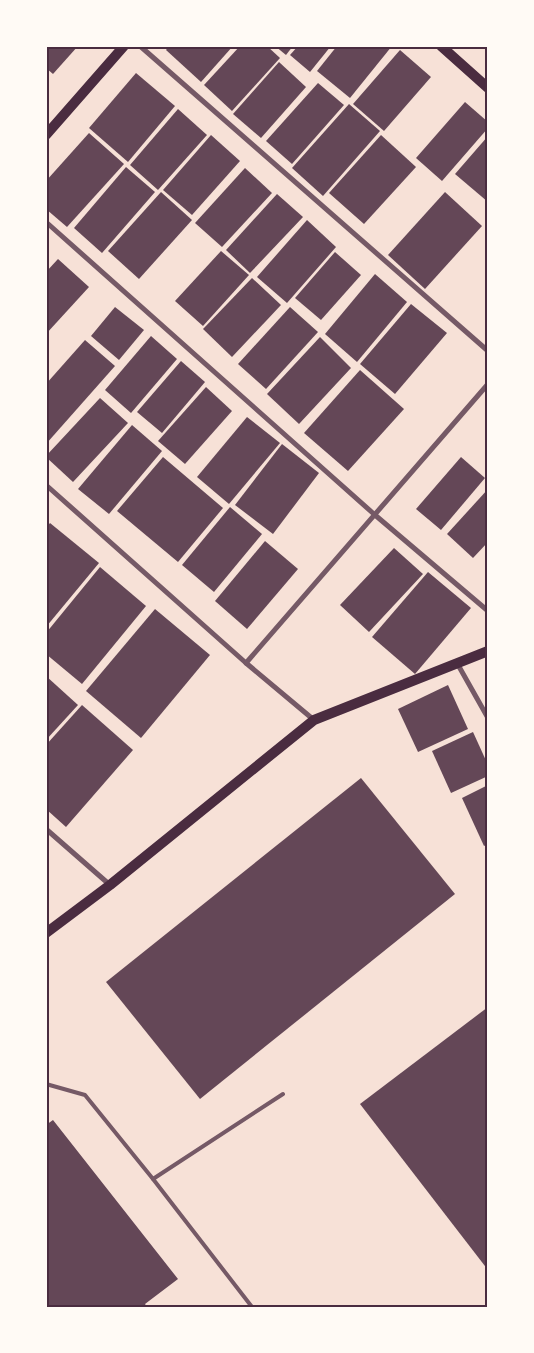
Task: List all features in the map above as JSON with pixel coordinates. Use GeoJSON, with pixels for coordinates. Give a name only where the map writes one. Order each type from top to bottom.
{"type":"FeatureCollection","features":[{"type":"Feature","properties":{"kind":"main road"},"geometry":{"type":"LineString","coordinates":[[46,136],[124,46]]}},
{"type":"Feature","properties":{"kind":"main road"},"geometry":{"type":"LineString","coordinates":[[441,46],[488,88]]}},
{"type":"Feature","properties":{"kind":"main road"},"geometry":{"type":"LineString","coordinates":[[46,933],[110,885],[314,720],[488,651]]}},
{"type":"Feature","properties":{"kind":"street"},"geometry":{"type":"LineString","coordinates":[[140,46],[488,351]]}},
{"type":"Feature","properties":{"kind":"street"},"geometry":{"type":"LineString","coordinates":[[46,222],[375,515],[488,610]]}},
{"type":"Feature","properties":{"kind":"street"},"geometry":{"type":"LineString","coordinates":[[246,663],[488,384]]}},
{"type":"Feature","properties":{"kind":"street"},"geometry":{"type":"LineString","coordinates":[[46,485],[246,663],[314,720]]}},
{"type":"Feature","properties":{"kind":"street"},"geometry":{"type":"LineString","coordinates":[[457,663],[488,718]]}},
{"type":"Feature","properties":{"kind":"street"},"geometry":{"type":"LineString","coordinates":[[46,829],[110,885]]}},
{"type":"Feature","properties":{"kind":"lane"},"geometry":{"type":"LineString","coordinates":[[46,1084],[85,1095],[154,1178],[252,1307]]}},
{"type":"Feature","properties":{"kind":"lane"},"geometry":{"type":"LineString","coordinates":[[154,1178],[283,1094]]}},
{"type":"Feature","properties":{"kind":"building"},"geometry":{"type":"Polygon","coordinates":[[[46,46],[78,46],[53,74],[46,68],[46,46]]]}},
{"type":"Feature","properties":{"kind":"building"},"geometry":{"type":"Polygon","coordinates":[[[169,46],[233,46],[201,82],[166,50],[169,46]]]}},
{"type":"Feature","properties":{"kind":"building"},"geometry":{"type":"Polygon","coordinates":[[[240,46],[267,46],[280,58],[232,111],[204,85],[240,46]]]}},
{"type":"Feature","properties":{"kind":"building"},"geometry":{"type":"Polygon","coordinates":[[[275,46],[293,46],[286,55],[275,46]]]}},
{"type":"Feature","properties":{"kind":"building"},"geometry":{"type":"Polygon","coordinates":[[[298,46],[331,46],[310,72],[290,55],[298,46]]]}},
{"type":"Feature","properties":{"kind":"building"},"geometry":{"type":"Polygon","coordinates":[[[337,46],[392,46],[350,98],[317,71],[337,46]]]}},
{"type":"Feature","properties":{"kind":"building"},"geometry":{"type":"Polygon","coordinates":[[[400,50],[431,77],[384,131],[353,104],[400,50]]]}},
{"type":"Feature","properties":{"kind":"building"},"geometry":{"type":"Polygon","coordinates":[[[279,62],[306,87],[261,138],[233,114],[279,62]]]}},
{"type":"Feature","properties":{"kind":"building"},"geometry":{"type":"Polygon","coordinates":[[[136,73],[175,106],[128,162],[89,128],[136,73]]]}},
{"type":"Feature","properties":{"kind":"building"},"geometry":{"type":"Polygon","coordinates":[[[318,83],[344,105],[292,164],[266,141],[318,83]]]}},
{"type":"Feature","properties":{"kind":"building"},"geometry":{"type":"Polygon","coordinates":[[[465,102],[488,122],[488,128],[442,181],[416,158],[465,102]]]}},
{"type":"Feature","properties":{"kind":"building"},"geometry":{"type":"Polygon","coordinates":[[[349,104],[380,131],[323,196],[292,168],[349,104]]]}},
{"type":"Feature","properties":{"kind":"building"},"geometry":{"type":"Polygon","coordinates":[[[178,109],[207,135],[158,190],[130,165],[178,109]]]}},
{"type":"Feature","properties":{"kind":"building"},"geometry":{"type":"Polygon","coordinates":[[[89,133],[124,164],[67,227],[46,209],[46,181],[89,133]]]}},
{"type":"Feature","properties":{"kind":"building"},"geometry":{"type":"Polygon","coordinates":[[[211,135],[240,161],[192,215],[163,190],[211,135]]]}},
{"type":"Feature","properties":{"kind":"building"},"geometry":{"type":"Polygon","coordinates":[[[381,135],[416,167],[364,224],[329,193],[381,135]]]}},
{"type":"Feature","properties":{"kind":"building"},"geometry":{"type":"Polygon","coordinates":[[[488,136],[488,202],[455,174],[488,136]]]}},
{"type":"Feature","properties":{"kind":"building"},"geometry":{"type":"Polygon","coordinates":[[[126,167],[155,192],[102,253],[74,228],[126,167]]]}},
{"type":"Feature","properties":{"kind":"building"},"geometry":{"type":"Polygon","coordinates":[[[245,168],[272,193],[222,247],[195,223],[245,168]]]}},
{"type":"Feature","properties":{"kind":"building"},"geometry":{"type":"Polygon","coordinates":[[[161,192],[192,220],[139,279],[108,251],[161,192]]]}},
{"type":"Feature","properties":{"kind":"building"},"geometry":{"type":"Polygon","coordinates":[[[445,192],[482,226],[425,289],[388,255],[445,192]]]}},
{"type":"Feature","properties":{"kind":"building"},"geometry":{"type":"Polygon","coordinates":[[[277,194],[303,217],[250,273],[226,250],[277,194]]]}},
{"type":"Feature","properties":{"kind":"building"},"geometry":{"type":"Polygon","coordinates":[[[307,220],[336,247],[287,303],[257,277],[307,220]]]}},
{"type":"Feature","properties":{"kind":"building"},"geometry":{"type":"Polygon","coordinates":[[[221,251],[249,275],[203,326],[175,301],[221,251]]]}},
{"type":"Feature","properties":{"kind":"building"},"geometry":{"type":"Polygon","coordinates":[[[335,252],[361,275],[321,320],[295,298],[335,252]]]}},
{"type":"Feature","properties":{"kind":"building"},"geometry":{"type":"Polygon","coordinates":[[[58,259],[89,287],[46,334],[46,272],[58,259]]]}},
{"type":"Feature","properties":{"kind":"building"},"geometry":{"type":"Polygon","coordinates":[[[375,274],[407,302],[357,362],[325,334],[375,274]]]}},
{"type":"Feature","properties":{"kind":"building"},"geometry":{"type":"Polygon","coordinates":[[[252,278],[281,305],[232,357],[203,329],[252,278]]]}},
{"type":"Feature","properties":{"kind":"building"},"geometry":{"type":"Polygon","coordinates":[[[411,304],[447,333],[395,394],[360,364],[411,304]]]}},
{"type":"Feature","properties":{"kind":"building"},"geometry":{"type":"Polygon","coordinates":[[[115,307],[144,330],[119,360],[91,336],[115,307]]]}},
{"type":"Feature","properties":{"kind":"building"},"geometry":{"type":"Polygon","coordinates":[[[290,307],[318,332],[266,389],[238,364],[290,307]]]}},
{"type":"Feature","properties":{"kind":"building"},"geometry":{"type":"Polygon","coordinates":[[[151,336],[177,359],[131,413],[105,390],[151,336]]]}},
{"type":"Feature","properties":{"kind":"building"},"geometry":{"type":"Polygon","coordinates":[[[320,337],[351,368],[299,424],[267,394],[320,337]]]}},
{"type":"Feature","properties":{"kind":"building"},"geometry":{"type":"Polygon","coordinates":[[[85,340],[115,366],[46,444],[46,384],[85,340]]]}},
{"type":"Feature","properties":{"kind":"building"},"geometry":{"type":"Polygon","coordinates":[[[181,361],[205,382],[162,433],[137,412],[181,361]]]}},
{"type":"Feature","properties":{"kind":"building"},"geometry":{"type":"Polygon","coordinates":[[[360,370],[404,409],[348,471],[304,433],[360,370]]]}},
{"type":"Feature","properties":{"kind":"building"},"geometry":{"type":"Polygon","coordinates":[[[206,387],[232,411],[185,464],[158,441],[206,387]]]}},
{"type":"Feature","properties":{"kind":"building"},"geometry":{"type":"Polygon","coordinates":[[[100,398],[128,423],[73,482],[46,456],[100,398]]]}},
{"type":"Feature","properties":{"kind":"building"},"geometry":{"type":"Polygon","coordinates":[[[247,417],[280,443],[229,504],[197,477],[247,417]]]}},
{"type":"Feature","properties":{"kind":"building"},"geometry":{"type":"Polygon","coordinates":[[[132,425],[162,451],[109,514],[78,489],[132,425]]]}},
{"type":"Feature","properties":{"kind":"building"},"geometry":{"type":"Polygon","coordinates":[[[282,444],[319,473],[273,534],[235,505],[282,444]]]}},
{"type":"Feature","properties":{"kind":"building"},"geometry":{"type":"Polygon","coordinates":[[[163,457],[223,508],[178,562],[117,511],[163,457]]]}},
{"type":"Feature","properties":{"kind":"building"},"geometry":{"type":"Polygon","coordinates":[[[461,457],[485,478],[441,530],[416,509],[461,457]]]}},
{"type":"Feature","properties":{"kind":"building"},"geometry":{"type":"Polygon","coordinates":[[[488,489],[488,542],[473,558],[447,534],[488,489]]]}},
{"type":"Feature","properties":{"kind":"building"},"geometry":{"type":"Polygon","coordinates":[[[230,507],[262,534],[214,592],[182,565],[230,507]]]}},
{"type":"Feature","properties":{"kind":"building"},"geometry":{"type":"Polygon","coordinates":[[[50,523],[99,563],[46,627],[46,528],[50,523]]]}},
{"type":"Feature","properties":{"kind":"building"},"geometry":{"type":"Polygon","coordinates":[[[265,541],[298,569],[247,629],[215,601],[265,541]]]}},
{"type":"Feature","properties":{"kind":"building"},"geometry":{"type":"Polygon","coordinates":[[[394,548],[423,574],[369,632],[340,605],[394,548]]]}},
{"type":"Feature","properties":{"kind":"building"},"geometry":{"type":"Polygon","coordinates":[[[100,567],[146,606],[82,684],[46,654],[46,633],[100,567]]]}},
{"type":"Feature","properties":{"kind":"building"},"geometry":{"type":"Polygon","coordinates":[[[428,572],[471,608],[415,674],[372,637],[428,572]]]}},
{"type":"Feature","properties":{"kind":"building"},"geometry":{"type":"Polygon","coordinates":[[[155,609],[210,655],[141,738],[86,691],[155,609]]]}},
{"type":"Feature","properties":{"kind":"building"},"geometry":{"type":"Polygon","coordinates":[[[46,676],[78,705],[46,740],[46,676]]]}},
{"type":"Feature","properties":{"kind":"building"},"geometry":{"type":"Polygon","coordinates":[[[448,685],[468,729],[418,752],[398,709],[448,685]]]}},
{"type":"Feature","properties":{"kind":"building"},"geometry":{"type":"Polygon","coordinates":[[[82,705],[133,750],[66,827],[46,809],[46,745],[82,705]]]}},
{"type":"Feature","properties":{"kind":"building"},"geometry":{"type":"Polygon","coordinates":[[[473,732],[488,765],[488,776],[451,793],[432,751],[473,732]]]}},
{"type":"Feature","properties":{"kind":"building"},"geometry":{"type":"Polygon","coordinates":[[[361,778],[455,894],[200,1099],[106,982],[361,778]]]}},
{"type":"Feature","properties":{"kind":"building"},"geometry":{"type":"Polygon","coordinates":[[[488,785],[488,844],[484,846],[462,798],[488,785]]]}},
{"type":"Feature","properties":{"kind":"building"},"geometry":{"type":"Polygon","coordinates":[[[488,1007],[488,1270],[360,1104],[488,1007]]]}},
{"type":"Feature","properties":{"kind":"building"},"geometry":{"type":"Polygon","coordinates":[[[53,1120],[178,1279],[145,1304],[147,1307],[46,1307],[46,1125],[53,1120]]]}}]}
